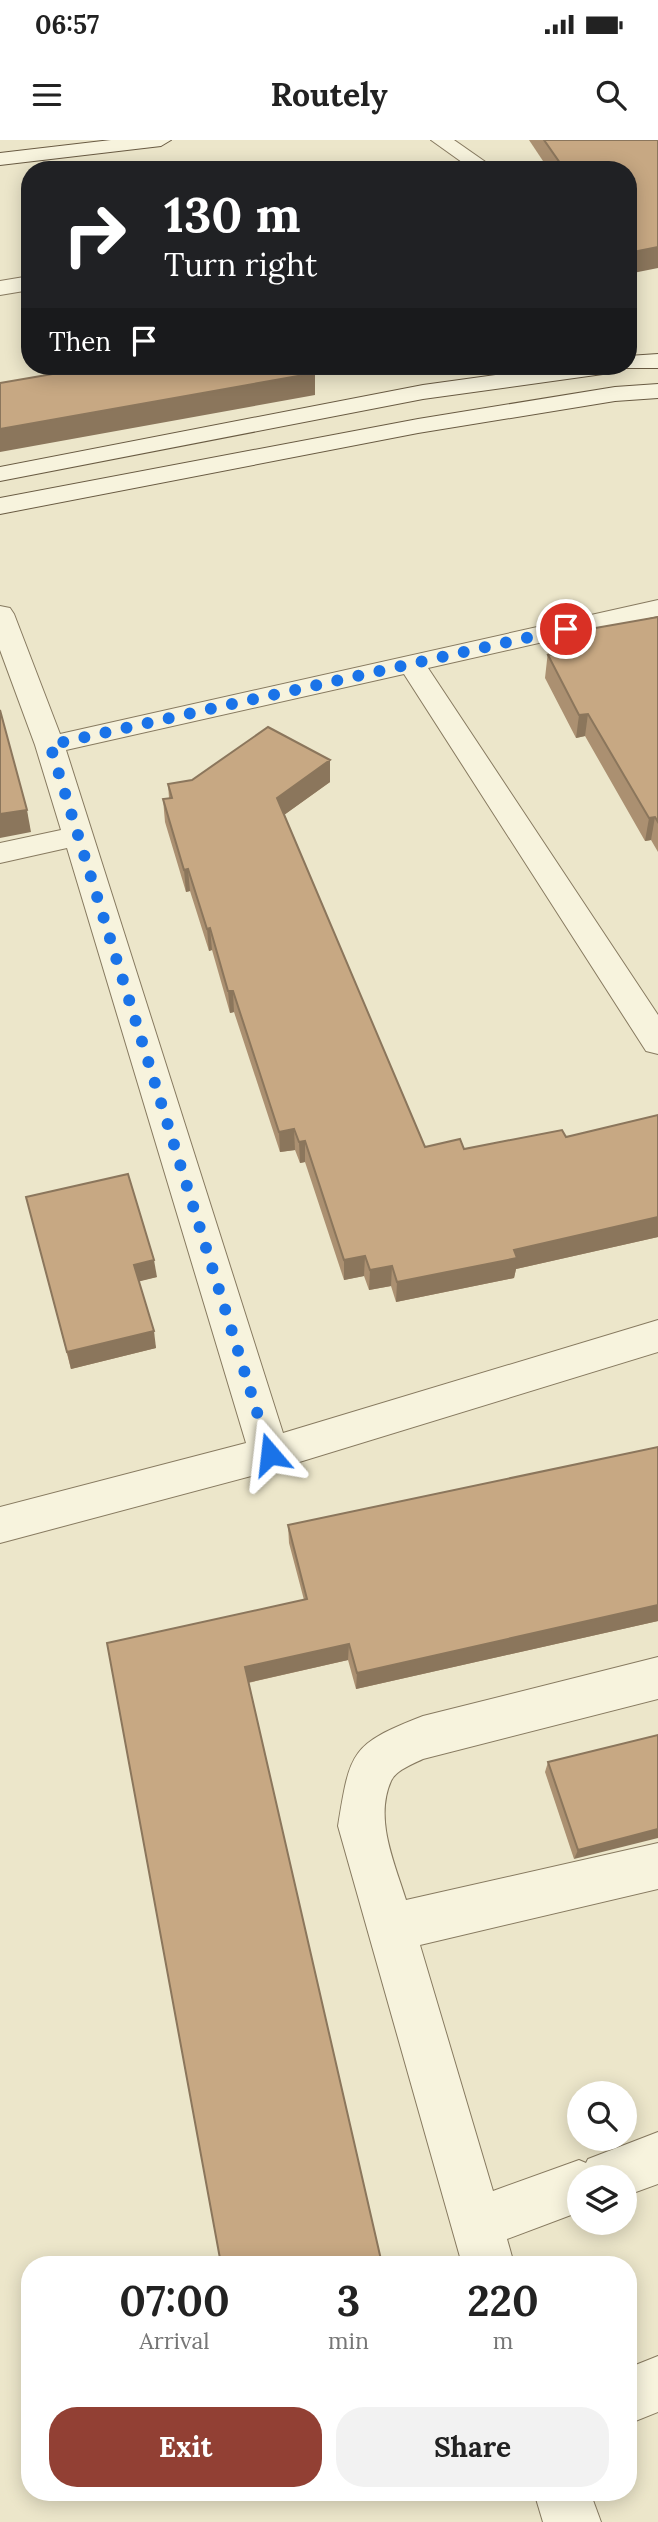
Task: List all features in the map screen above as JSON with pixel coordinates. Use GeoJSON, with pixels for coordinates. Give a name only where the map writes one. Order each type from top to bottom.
{"type":"FeatureCollection","features":[{"type":"Feature","properties":{"kind":"street"},"geometry":{"type":"LineString","coordinates":[[0,159],[161,140]]}},
{"type":"Feature","properties":{"kind":"street"},"geometry":{"type":"LineString","coordinates":[[441,140],[474,161]]}},
{"type":"Feature","properties":{"kind":"street"},"geometry":{"type":"LineString","coordinates":[[0,288],[21,284]]}},
{"type":"Feature","properties":{"kind":"street"},"geometry":{"type":"LineString","coordinates":[[637,362],[658,361]]}},
{"type":"Feature","properties":{"kind":"street"},"geometry":{"type":"LineString","coordinates":[[0,474],[423,392],[545,375]]}},
{"type":"Feature","properties":{"kind":"street"},"geometry":{"type":"LineString","coordinates":[[0,506],[418,426],[615,394],[658,391]]}},
{"type":"Feature","properties":{"kind":"street"},"geometry":{"type":"LineString","coordinates":[[50,745],[413,666],[658,608]]}},
{"type":"Feature","properties":{"kind":"street"},"geometry":{"type":"LineString","coordinates":[[0,614],[12,677],[50,745],[270,1454]]}},
{"type":"Feature","properties":{"kind":"street"},"geometry":{"type":"LineString","coordinates":[[413,666],[658,1042]]}},
{"type":"Feature","properties":{"kind":"street"},"geometry":{"type":"LineString","coordinates":[[0,853],[78,836]]}},
{"type":"Feature","properties":{"kind":"street"},"geometry":{"type":"LineString","coordinates":[[0,1525],[270,1454],[658,1336]]}},
{"type":"Feature","properties":{"kind":"street"},"geometry":{"type":"LineString","coordinates":[[567,2193],[482,2244],[362,1826],[371,1769],[388,1751],[424,1738],[658,1678]]}},
{"type":"Feature","properties":{"kind":"street"},"geometry":{"type":"LineString","coordinates":[[391,1928],[658,1866]]}},
{"type":"Feature","properties":{"kind":"street"},"geometry":{"type":"LineString","coordinates":[[637,2166],[658,2158]]}},
{"type":"Feature","properties":{"kind":"street"},"geometry":{"type":"LineString","coordinates":[[637,2392],[658,2384]]}},
{"type":"Feature","properties":{"kind":"street"},"geometry":{"type":"LineString","coordinates":[[565,2501],[572,2522]]}},
{"type":"Feature","properties":{"kind":"building"},"geometry":{"type":"Polygon","coordinates":[[[544,140],[658,140],[658,247],[637,251],[637,161],[559,161],[544,140]]]}},
{"type":"Feature","properties":{"kind":"building"},"geometry":{"type":"Polygon","coordinates":[[[47,375],[304,375],[0,429],[0,383],[47,375]]]}},
{"type":"Feature","properties":{"kind":"building"},"geometry":{"type":"Polygon","coordinates":[[[658,617],[658,822],[655,817],[649,818],[588,714],[579,715],[548,655],[555,654],[549,642],[571,639],[567,633],[658,617]]]}},
{"type":"Feature","properties":{"kind":"building"},"geometry":{"type":"Polygon","coordinates":[[[0,710],[27,810],[0,814],[0,710]]]}},
{"type":"Feature","properties":{"kind":"building"},"geometry":{"type":"Polygon","coordinates":[[[268,727],[330,760],[277,798],[425,1147],[460,1139],[464,1149],[562,1130],[566,1137],[658,1115],[658,1217],[514,1250],[517,1258],[397,1282],[392,1266],[370,1270],[365,1256],[344,1260],[305,1141],[299,1142],[294,1129],[279,1132],[233,991],[228,991],[210,928],[207,929],[188,869],[184,870],[163,799],[172,798],[168,784],[192,780],[268,727]]]}},
{"type":"Feature","properties":{"kind":"building"},"geometry":{"type":"Polygon","coordinates":[[[128,1174],[154,1260],[134,1265],[154,1331],[67,1352],[26,1197],[128,1174]]]}},
{"type":"Feature","properties":{"kind":"building"},"geometry":{"type":"Polygon","coordinates":[[[658,1447],[658,1605],[357,1673],[349,1644],[245,1667],[380,2256],[220,2256],[107,1643],[307,1599],[288,1525],[658,1447]]]}},
{"type":"Feature","properties":{"kind":"building"},"geometry":{"type":"Polygon","coordinates":[[[658,1735],[658,1829],[578,1850],[548,1762],[658,1735]]]}},
{"type":"Feature","properties":{"kind":"route"},"geometry":{"type":"LineString","coordinates":[[270,1454],[50,745],[413,666],[566,629]]}}]}
